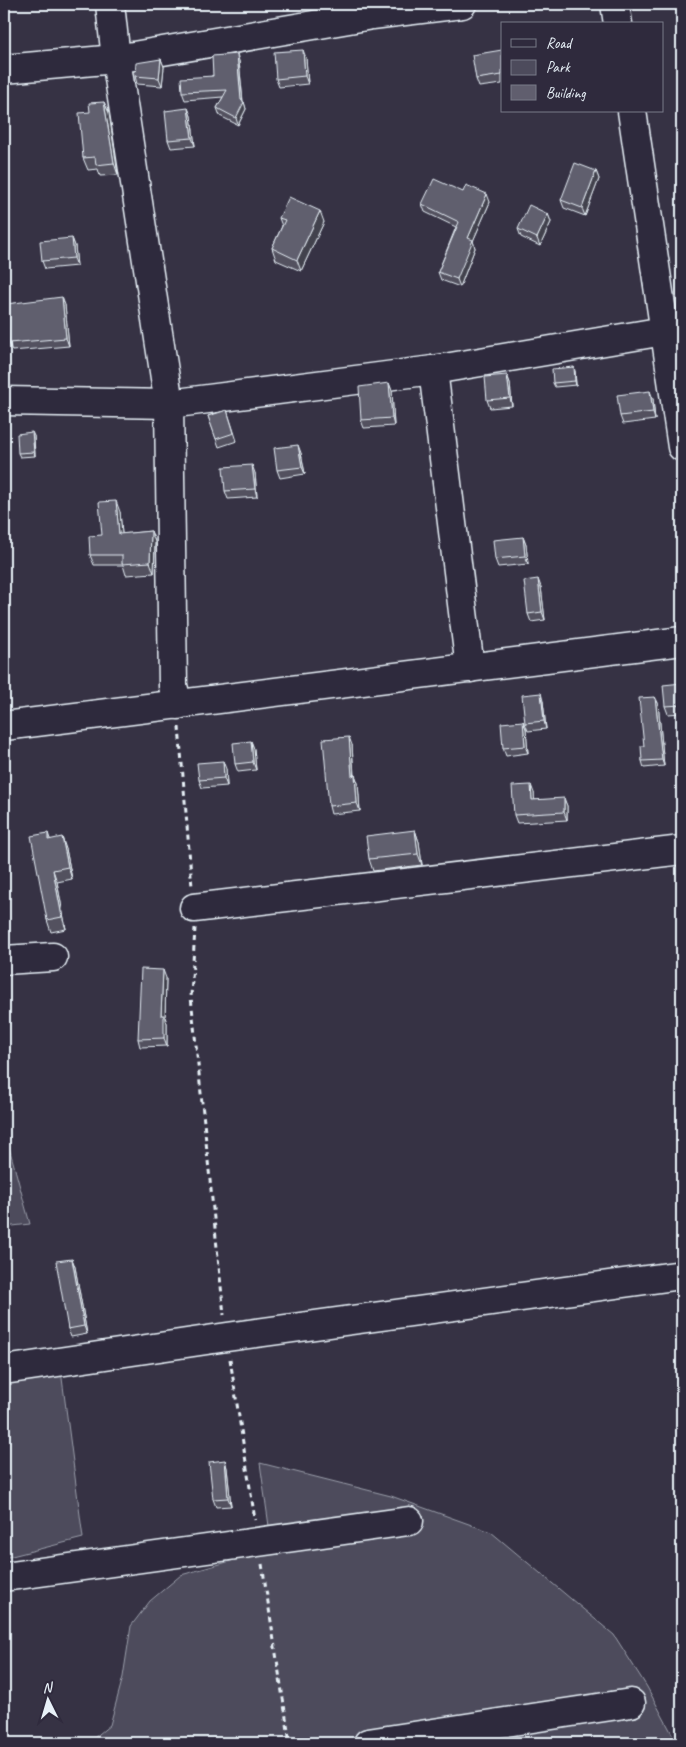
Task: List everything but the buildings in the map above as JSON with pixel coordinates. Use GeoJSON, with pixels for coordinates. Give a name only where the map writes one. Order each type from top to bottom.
{"type":"FeatureCollection","features":[{"type":"Feature","properties":{"kind":"street"},"geometry":{"type":"LineString","coordinates":[[110,4],[116,59],[169,404],[173,686],[178,704]]}},
{"type":"Feature","properties":{"kind":"street"},"geometry":{"type":"LineString","coordinates":[[4,69],[116,59],[372,15],[462,4]]}},
{"type":"Feature","properties":{"kind":"street"},"geometry":{"type":"LineString","coordinates":[[615,4],[618,22]]}},
{"type":"Feature","properties":{"kind":"street"},"geometry":{"type":"LineString","coordinates":[[632,112],[674,330],[682,447]]}},
{"type":"Feature","properties":{"kind":"street"},"geometry":{"type":"LineString","coordinates":[[4,401],[169,404],[433,370],[674,330]]}},
{"type":"Feature","properties":{"kind":"street"},"geometry":{"type":"LineString","coordinates":[[433,370],[470,668]]}},
{"type":"Feature","properties":{"kind":"street"},"geometry":{"type":"LineString","coordinates":[[4,726],[682,641]]}},
{"type":"Feature","properties":{"kind":"street"},"geometry":{"type":"LineString","coordinates":[[194,908],[682,850]]}},
{"type":"Feature","properties":{"kind":"street"},"geometry":{"type":"LineString","coordinates":[[4,960],[53,957]]}},
{"type":"Feature","properties":{"kind":"street"},"geometry":{"type":"LineString","coordinates":[[4,1370],[227,1337],[682,1275]]}},
{"type":"Feature","properties":{"kind":"street"},"geometry":{"type":"LineString","coordinates":[[4,1578],[409,1521]]}},
{"type":"Feature","properties":{"kind":"street"},"geometry":{"type":"LineString","coordinates":[[368,1743],[631,1703]]}},
{"type":"Feature","properties":{"kind":"path"},"geometry":{"type":"LineString","coordinates":[[178,704],[196,940],[191,997],[227,1337],[290,1743]]}},
{"type":"Feature","properties":{"kind":"green space"},"geometry":{"type":"Polygon","coordinates":[[[4,1129],[30,1224],[4,1227],[4,1129]]]}},
{"type":"Feature","properties":{"kind":"green space"},"geometry":{"type":"Polygon","coordinates":[[[60,1363],[83,1538],[4,1558],[4,1377],[60,1363]]]}},
{"type":"Feature","properties":{"kind":"green space"},"geometry":{"type":"Polygon","coordinates":[[[260,1463],[391,1496],[491,1532],[614,1635],[647,1687],[677,1743],[88,1743],[110,1725],[123,1677],[131,1626],[150,1601],[181,1575],[245,1557],[273,1554],[260,1463]]]}}]}
